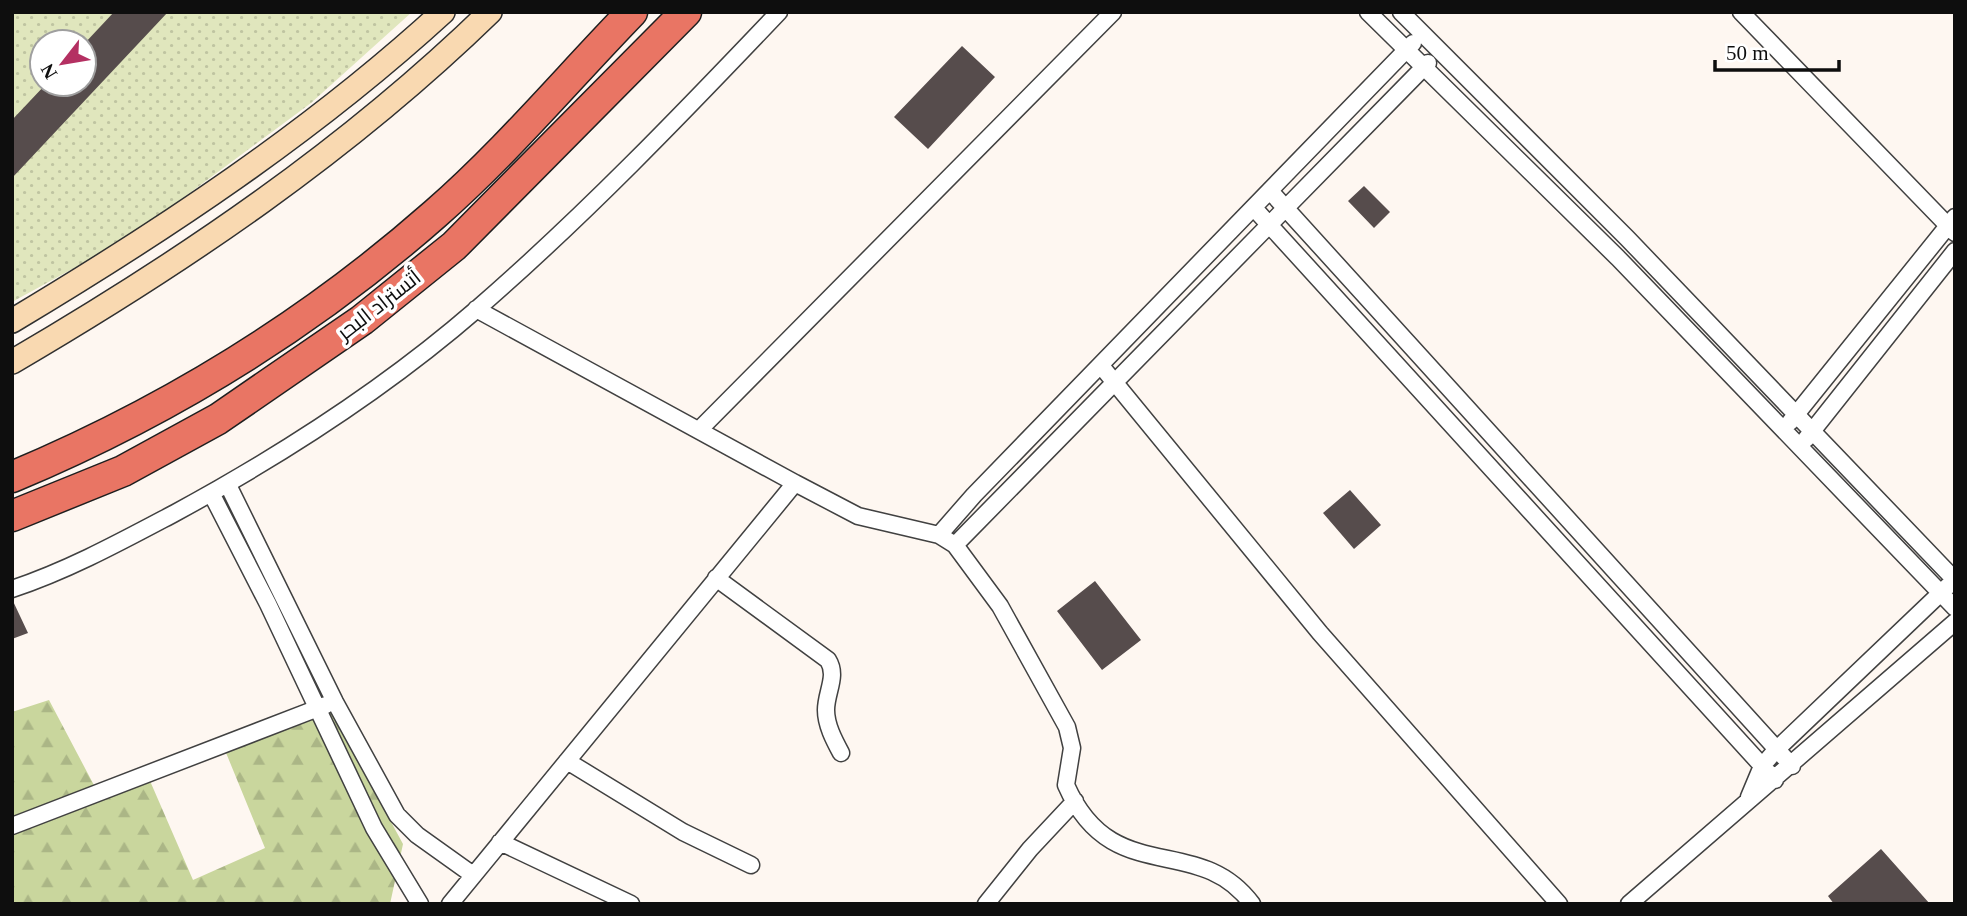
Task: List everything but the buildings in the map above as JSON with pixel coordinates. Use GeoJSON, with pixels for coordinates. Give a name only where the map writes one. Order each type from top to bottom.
{"type":"FeatureCollection","features":[{"type":"Feature","properties":{"kind":"highway","name":"أتستراد البحر"},"geometry":{"type":"LineString","coordinates":[[12,516],[123,471],[218,419],[362,320],[454,246],[686,12]]}},
{"type":"Feature","properties":{"kind":"highway","name":"أتستراد البحر"},"geometry":{"type":"LineString","coordinates":[[12,477],[100,437],[200,385],[344,291],[437,213],[631,13]]}},
{"type":"Feature","properties":{"kind":"street"},"geometry":{"type":"LineString","coordinates":[[12,321],[97,270],[245,173],[443,12]]}},
{"type":"Feature","properties":{"kind":"street"},"geometry":{"type":"LineString","coordinates":[[12,362],[168,268],[252,210],[352,134],[436,63],[490,12]]}},
{"type":"Feature","properties":{"kind":"street"},"geometry":{"type":"LineString","coordinates":[[12,589],[105,549],[228,485],[368,392],[477,309],[629,164],[779,12]]}},
{"type":"Feature","properties":{"kind":"street"},"geometry":{"type":"LineString","coordinates":[[700,429],[1113,12]]}},
{"type":"Feature","properties":{"kind":"street"},"geometry":{"type":"LineString","coordinates":[[1368,12],[1618,258],[1955,608]]}},
{"type":"Feature","properties":{"kind":"street"},"geometry":{"type":"LineString","coordinates":[[1401,12],[1627,238],[1955,580],[1776,750],[1762,766],[1748,799]]}},
{"type":"Feature","properties":{"kind":"street"},"geometry":{"type":"LineString","coordinates":[[1741,12],[1952,225],[1783,429]]}},
{"type":"Feature","properties":{"kind":"street"},"geometry":{"type":"LineString","coordinates":[[939,535],[974,495],[1422,34]]}},
{"type":"Feature","properties":{"kind":"street"},"geometry":{"type":"LineString","coordinates":[[955,545],[1285,206],[1440,52]]}},
{"type":"Feature","properties":{"kind":"street"},"geometry":{"type":"LineString","coordinates":[[1270,191],[1792,766]]}},
{"type":"Feature","properties":{"kind":"street"},"geometry":{"type":"LineString","coordinates":[[1254,208],[1776,780]]}},
{"type":"Feature","properties":{"kind":"street"},"geometry":{"type":"LineString","coordinates":[[1800,446],[1955,251]]}},
{"type":"Feature","properties":{"kind":"street"},"geometry":{"type":"LineString","coordinates":[[477,309],[795,483],[869,520],[939,535],[955,545],[1000,606],[1067,727],[1072,748],[1066,785],[1075,801],[1107,841],[1135,853],[1210,870],[1228,878],[1252,904]]}},
{"type":"Feature","properties":{"kind":"street"},"geometry":{"type":"LineString","coordinates":[[1102,366],[1320,633],[1559,904]]}},
{"type":"Feature","properties":{"kind":"street"},"geometry":{"type":"LineString","coordinates":[[450,904],[795,483]]}},
{"type":"Feature","properties":{"kind":"street"},"geometry":{"type":"LineString","coordinates":[[228,485],[335,702],[397,815],[417,835],[472,876]]}},
{"type":"Feature","properties":{"kind":"street"},"geometry":{"type":"LineString","coordinates":[[211,494],[374,828],[420,904]]}},
{"type":"Feature","properties":{"kind":"street"},"geometry":{"type":"LineString","coordinates":[[716,579],[828,660],[833,670],[826,704],[827,721],[841,752]]}},
{"type":"Feature","properties":{"kind":"street"},"geometry":{"type":"LineString","coordinates":[[1629,904],[1748,799],[1776,780],[1955,622]]}},
{"type":"Feature","properties":{"kind":"street"},"geometry":{"type":"LineString","coordinates":[[12,826],[335,702]]}},
{"type":"Feature","properties":{"kind":"street"},"geometry":{"type":"LineString","coordinates":[[567,761],[683,832],[751,865]]}},
{"type":"Feature","properties":{"kind":"street"},"geometry":{"type":"LineString","coordinates":[[986,904],[1030,849],[1075,801]]}},
{"type":"Feature","properties":{"kind":"street"},"geometry":{"type":"LineString","coordinates":[[500,842],[631,904]]}},
{"type":"Feature","properties":{"kind":"green space"},"geometry":{"type":"Polygon","coordinates":[[[12,12],[412,12],[311,103],[129,238],[12,302],[12,12]]]}},
{"type":"Feature","properties":{"kind":"green space"},"geometry":{"type":"Polygon","coordinates":[[[49,700],[96,789],[147,774],[193,880],[265,848],[222,743],[325,700],[403,844],[390,904],[12,904],[12,712],[49,700]]]}}]}
